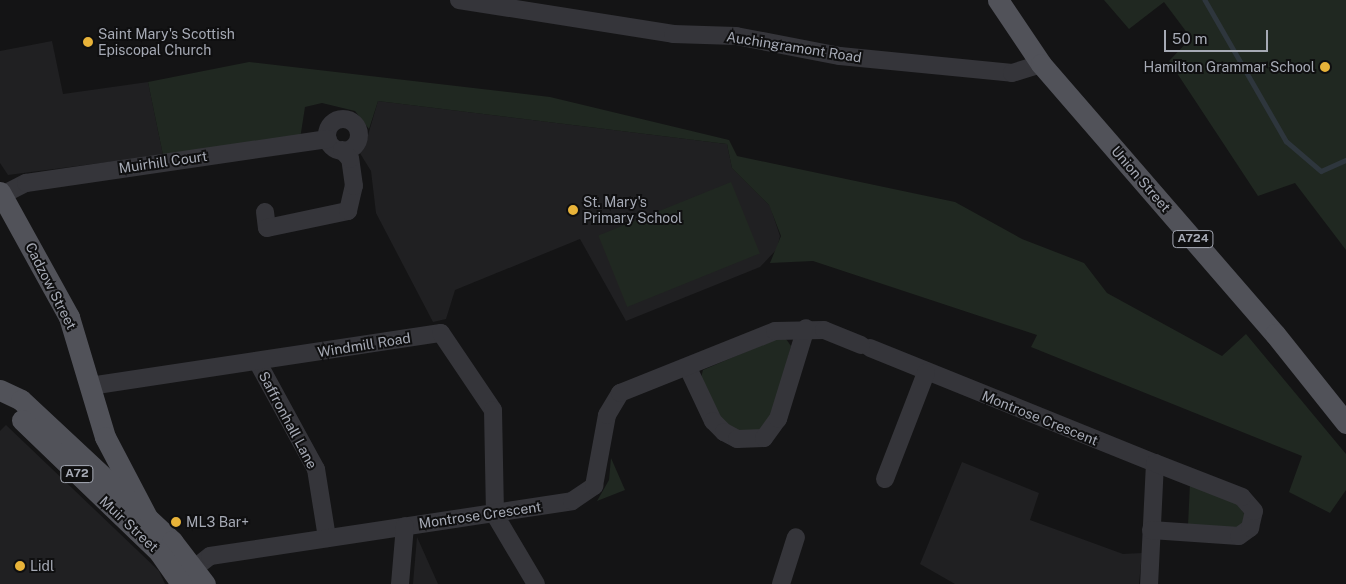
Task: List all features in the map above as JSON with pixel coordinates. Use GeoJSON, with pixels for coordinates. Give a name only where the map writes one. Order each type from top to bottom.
{"type":"FeatureCollection","features":[{"type":"Feature","properties":{"kind":"main road","name":"Union Street"},"geometry":{"type":"LineString","coordinates":[[998,0],[1041,64],[1275,334],[1346,424]]}},
{"type":"Feature","properties":{"kind":"main road","name":"Cadzow Street"},"geometry":{"type":"LineString","coordinates":[[1,194],[70,317],[90,386]]}},
{"type":"Feature","properties":{"kind":"main road","name":"Muir Street"},"geometry":{"type":"LineString","coordinates":[[90,386],[112,453],[148,519]]}},
{"type":"Feature","properties":{"kind":"main road","name":"Muir Street"},"geometry":{"type":"LineString","coordinates":[[0,391],[21,400],[159,552],[181,584]]}},
{"type":"Feature","properties":{"kind":"main road","name":"Muir Street"},"geometry":{"type":"LineString","coordinates":[[76,462],[148,519],[200,576]]}},
{"type":"Feature","properties":{"kind":"street","name":"Auchingramont Road"},"geometry":{"type":"LineString","coordinates":[[459,0],[526,5],[673,34],[736,36],[840,56],[1012,73],[1041,64]]}},
{"type":"Feature","properties":{"kind":"street"},"geometry":{"type":"LineString","coordinates":[[265,212],[268,228],[348,211],[354,186],[350,159],[328,139],[335,122],[354,124],[357,142],[342,150]]}},
{"type":"Feature","properties":{"kind":"street","name":"Muirhill Court"},"geometry":{"type":"LineString","coordinates":[[1,194],[26,183],[328,139]]}},
{"type":"Feature","properties":{"kind":"street"},"geometry":{"type":"LineString","coordinates":[[688,368],[713,421],[724,432],[737,439],[764,438],[778,419],[806,328]]}},
{"type":"Feature","properties":{"kind":"street","name":"Montrose Crescent"},"geometry":{"type":"LineString","coordinates":[[200,576],[210,556],[404,526],[495,515],[586,496],[600,473],[607,415],[614,400],[620,393],[688,368],[775,331],[806,328],[824,330],[926,373],[1242,497],[1254,511],[1250,528],[1240,536],[1151,530]]}},
{"type":"Feature","properties":{"kind":"street","name":"Windmill Road"},"geometry":{"type":"LineString","coordinates":[[90,386],[440,333],[493,410],[495,515]]}},
{"type":"Feature","properties":{"kind":"street","name":"Saffronhall Lane"},"geometry":{"type":"LineString","coordinates":[[257,361],[316,469],[327,538]]}},
{"type":"Feature","properties":{"kind":"street"},"geometry":{"type":"LineString","coordinates":[[885,479],[926,373]]}},
{"type":"Feature","properties":{"kind":"street"},"geometry":{"type":"LineString","coordinates":[[1148,584],[1155,463]]}},
{"type":"Feature","properties":{"kind":"street"},"geometry":{"type":"LineString","coordinates":[[495,515],[536,584]]}},
{"type":"Feature","properties":{"kind":"street"},"geometry":{"type":"LineString","coordinates":[[400,584],[404,526]]}},
{"type":"Feature","properties":{"kind":"street"},"geometry":{"type":"LineString","coordinates":[[781,584],[796,537]]}},
{"type":"Feature","properties":{"kind":"shaded area"},"geometry":{"type":"Polygon","coordinates":[[[1104,0],[1346,0],[1346,250],[1295,183],[1258,196],[1169,61],[1191,38],[1164,2],[1129,29],[1104,0]]]}},
{"type":"Feature","properties":{"kind":"shaded area"},"geometry":{"type":"Polygon","coordinates":[[[52,41],[63,94],[148,82],[163,155],[8,175],[0,163],[0,51],[52,41]]]}},
{"type":"Feature","properties":{"kind":"shaded area"},"geometry":{"type":"Polygon","coordinates":[[[249,62],[550,97],[729,140],[737,156],[955,202],[1022,239],[1084,263],[1107,293],[1222,356],[1246,334],[1346,454],[1346,490],[1330,513],[1289,492],[1302,456],[1031,347],[1037,335],[813,261],[770,263],[781,236],[769,205],[732,168],[727,144],[378,101],[369,129],[355,111],[322,103],[305,107],[300,139],[163,155],[148,82],[249,62]]]}},
{"type":"Feature","properties":{"kind":"shaded area","name":"St. Mary's Primary School"},"geometry":{"type":"Polygon","coordinates":[[[378,101],[727,144],[732,168],[770,206],[780,236],[777,249],[760,267],[626,321],[580,239],[455,290],[446,319],[433,322],[376,213],[371,171],[358,150],[366,142],[378,101]]]}},
{"type":"Feature","properties":{"kind":"shaded area"},"geometry":{"type":"Polygon","coordinates":[[[731,182],[760,253],[627,307],[598,236],[731,182]]]}},
{"type":"Feature","properties":{"kind":"shaded area"},"geometry":{"type":"Polygon","coordinates":[[[776,339],[786,339],[791,346],[771,420],[758,432],[735,430],[723,422],[701,378],[703,370],[776,339]]]}},
{"type":"Feature","properties":{"kind":"shaded area"},"geometry":{"type":"Polygon","coordinates":[[[6,425],[159,571],[165,584],[0,584],[0,431],[6,425]]]}},
{"type":"Feature","properties":{"kind":"shaded area"},"geometry":{"type":"Polygon","coordinates":[[[611,458],[625,490],[597,501],[609,480],[611,458]]]}},
{"type":"Feature","properties":{"kind":"shaded area"},"geometry":{"type":"Polygon","coordinates":[[[962,462],[1039,493],[1030,520],[1123,554],[1142,553],[1139,584],[955,584],[920,564],[962,462]]]}},
{"type":"Feature","properties":{"kind":"shaded area"},"geometry":{"type":"Polygon","coordinates":[[[1190,483],[1236,502],[1245,515],[1244,522],[1235,530],[1188,526],[1190,483]]]}},
{"type":"Feature","properties":{"kind":"shaded area"},"geometry":{"type":"Polygon","coordinates":[[[417,537],[438,584],[413,584],[417,537]]]}},
{"type":"Feature","properties":{"kind":"waterway"},"geometry":{"type":"LineString","coordinates":[[1205,0],[1286,141],[1321,171],[1346,160]]}},
{"type":"Feature","properties":{"kind":"place","name":"Saint Mary's Scottish Episcopal Church"},"geometry":{"type":"Point","coordinates":[88,42]}},
{"type":"Feature","properties":{"kind":"place","name":"Hamilton Grammar School"},"geometry":{"type":"Point","coordinates":[1325,67]}},
{"type":"Feature","properties":{"kind":"place","name":"St. Mary's Primary School"},"geometry":{"type":"Point","coordinates":[573,210]}},
{"type":"Feature","properties":{"kind":"place","name":"ML3 Bar+"},"geometry":{"type":"Point","coordinates":[176,522]}},
{"type":"Feature","properties":{"kind":"place","name":"Lidl"},"geometry":{"type":"Point","coordinates":[20,566]}}]}
